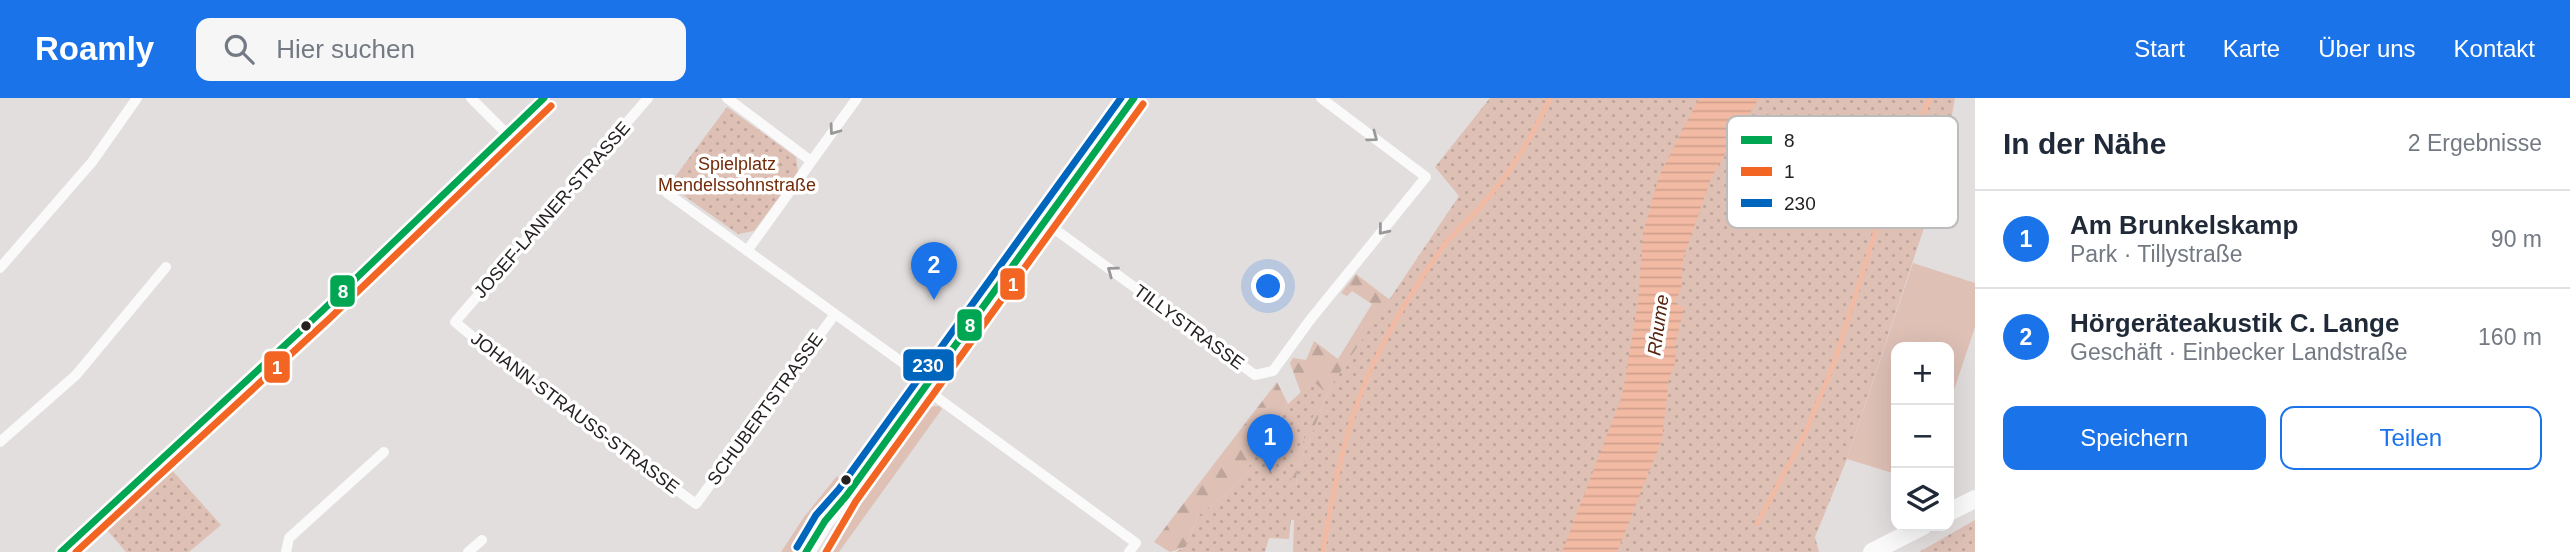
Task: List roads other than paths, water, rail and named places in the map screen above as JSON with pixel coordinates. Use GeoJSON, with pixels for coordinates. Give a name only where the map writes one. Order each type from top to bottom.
{"type":"FeatureCollection","features":[{"type":"Feature","properties":{"kind":"main road"},"geometry":{"type":"LineString","coordinates":[[806,552],[825,521],[847,495],[1134,98]]}},
{"type":"Feature","properties":{"kind":"main road"},"geometry":{"type":"LineString","coordinates":[[814,552],[847,495]]}},
{"type":"Feature","properties":{"kind":"main road"},"geometry":{"type":"LineString","coordinates":[[1954,510],[1975,499]]}},
{"type":"Feature","properties":{"kind":"main road"},"geometry":{"type":"LineString","coordinates":[[1872,552],[1913,531]]}},
{"type":"Feature","properties":{"kind":"street"},"geometry":{"type":"LineString","coordinates":[[0,268],[92,162],[137,98]]}},
{"type":"Feature","properties":{"kind":"street"},"geometry":{"type":"LineString","coordinates":[[471,98],[506,133]]}},
{"type":"Feature","properties":{"kind":"street"},"geometry":{"type":"LineString","coordinates":[[61,552],[332,302],[544,98]]}},
{"type":"Feature","properties":{"kind":"street","name":"JOSEF-LANNER-STRASSE"},"geometry":{"type":"LineString","coordinates":[[456,322],[648,98]]}},
{"type":"Feature","properties":{"kind":"street"},"geometry":{"type":"LineString","coordinates":[[727,98],[810,161]]}},
{"type":"Feature","properties":{"kind":"street"},"geometry":{"type":"LineString","coordinates":[[747,251],[857,98]]}},
{"type":"Feature","properties":{"kind":"street","name":"TILLYSTRASSE"},"geometry":{"type":"LineString","coordinates":[[1045,222],[1255,375],[1273,371],[1310,320],[1426,177],[1321,98]]}},
{"type":"Feature","properties":{"kind":"street"},"geometry":{"type":"LineString","coordinates":[[667,193],[910,368],[939,399],[1133,548]]}},
{"type":"Feature","properties":{"kind":"street"},"geometry":{"type":"LineString","coordinates":[[0,442],[76,374],[166,267]]}},
{"type":"Feature","properties":{"kind":"street","name":"SCHUBERTSTRASSE"},"geometry":{"type":"LineString","coordinates":[[696,504],[835,314]]}},
{"type":"Feature","properties":{"kind":"street","name":"JOHANN-STRAUSS-STRASSE"},"geometry":{"type":"LineString","coordinates":[[456,322],[519,375],[696,504]]}},
{"type":"Feature","properties":{"kind":"street"},"geometry":{"type":"LineString","coordinates":[[286,552],[289,538],[384,452]]}},
{"type":"Feature","properties":{"kind":"street"},"geometry":{"type":"LineString","coordinates":[[468,552],[482,540]]}},
{"type":"Feature","properties":{"kind":"water","name":"Rhume"},"geometry":{"type":"Polygon","coordinates":[[[1699,98],[1759,98],[1748,116],[1727,116],[1727,151],[1711,178],[1683,259],[1681,288],[1675,303],[1684,308],[1676,341],[1675,364],[1669,378],[1662,439],[1617,552],[1562,552],[1622,396],[1638,302],[1643,233],[1659,176],[1699,98]]]}},
{"type":"Feature","properties":{"kind":"waterway"},"geometry":{"type":"LineString","coordinates":[[1323,552],[1336,479],[1350,425],[1383,345],[1417,285],[1442,248],[1493,193],[1512,167],[1550,98]]}},
{"type":"Feature","properties":{"kind":"waterway"},"geometry":{"type":"LineString","coordinates":[[1922,116],[1930,98]]}},
{"type":"Feature","properties":{"kind":"waterway"},"geometry":{"type":"LineString","coordinates":[[1757,524],[1804,436],[1833,366],[1877,228]]}},
{"type":"Feature","properties":{"kind":"place","name":"Hörgeräteakustik C. Lange"},"geometry":{"type":"Point","coordinates":[934,300]}},
{"type":"Feature","properties":{"kind":"place","name":"Am Brunkelskamp"},"geometry":{"type":"Point","coordinates":[1270,472]}},
{"type":"Feature","properties":{"kind":"park label","name":"Spielplatz Mendelssohnstraße"},"geometry":{"type":"Point","coordinates":[737,174]}}]}
